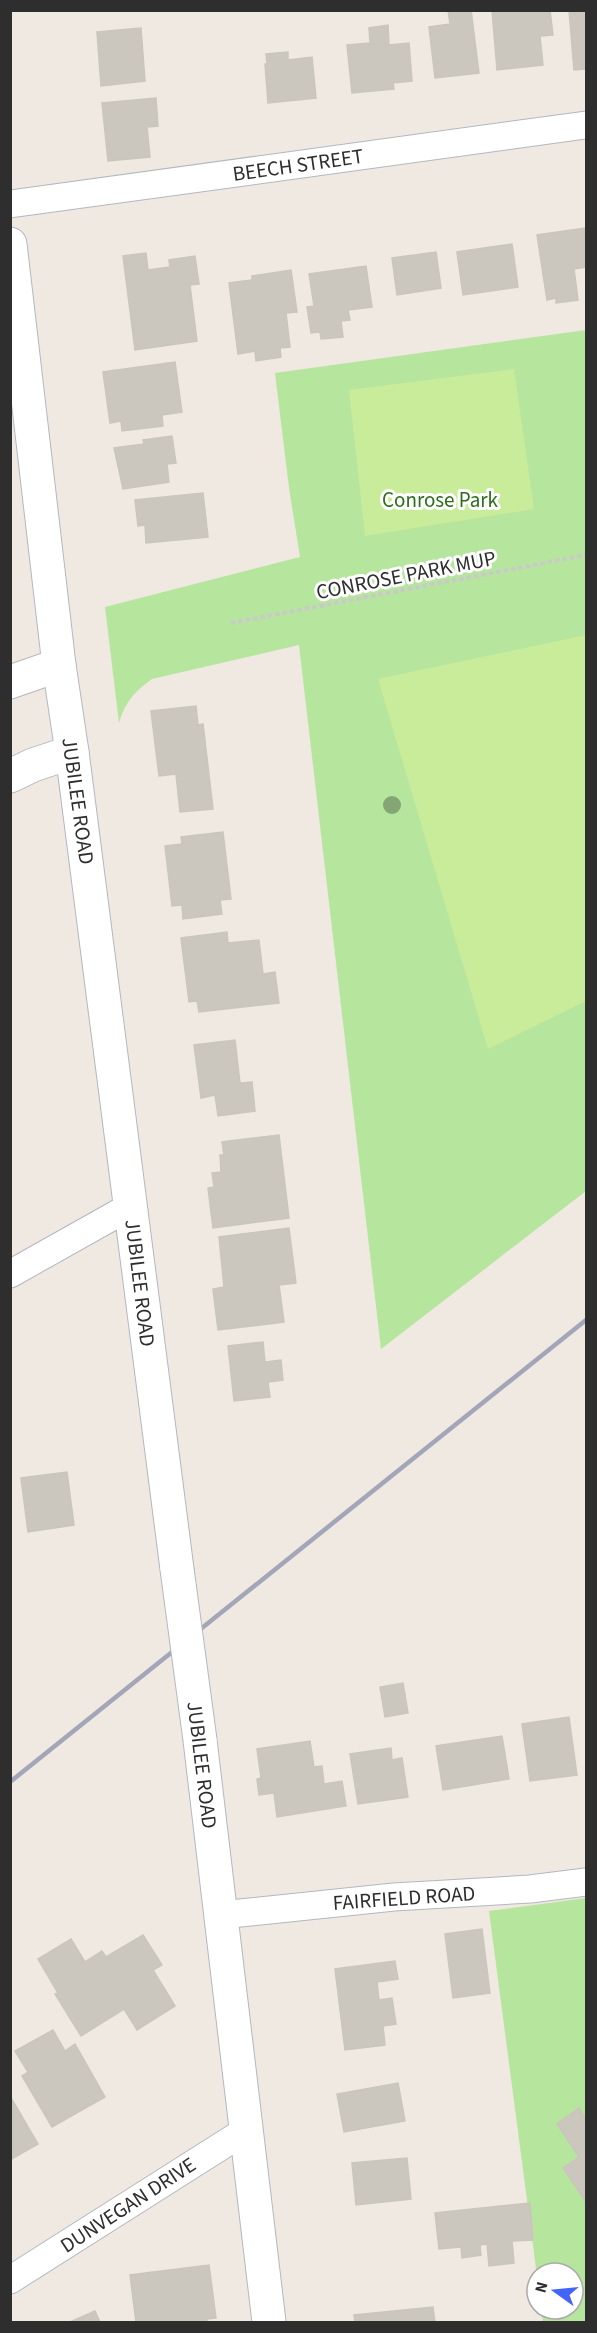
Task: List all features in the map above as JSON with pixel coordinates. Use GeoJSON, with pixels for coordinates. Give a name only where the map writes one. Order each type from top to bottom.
{"type":"FeatureCollection","features":[{"type":"Feature","properties":{"kind":"street","name":"BEECH STREET"},"geometry":{"type":"LineString","coordinates":[[10,204],[586,125]]}},
{"type":"Feature","properties":{"kind":"street","name":"JUBILEE ROAD"},"geometry":{"type":"LineString","coordinates":[[10,243],[59,665],[200,1740],[269,2322]]}},
{"type":"Feature","properties":{"kind":"street"},"geometry":{"type":"LineString","coordinates":[[10,682],[59,665]]}},
{"type":"Feature","properties":{"kind":"street"},"geometry":{"type":"LineString","coordinates":[[10,776],[33,765],[72,752]]}},
{"type":"Feature","properties":{"kind":"street"},"geometry":{"type":"LineString","coordinates":[[10,1274],[131,1206]]}},
{"type":"Feature","properties":{"kind":"street","name":"FAIRFIELD ROAD"},"geometry":{"type":"LineString","coordinates":[[221,1915],[394,1897],[530,1889],[586,1882]]}},
{"type":"Feature","properties":{"kind":"street","name":"DUNVEGAN DRIVE"},"geometry":{"type":"LineString","coordinates":[[10,2280],[245,2131]]}},
{"type":"Feature","properties":{"kind":"path","name":"CONROSE PARK MUP"},"geometry":{"type":"LineString","coordinates":[[231,623],[586,555]]}},
{"type":"Feature","properties":{"kind":"green space","name":"Conrose Park"},"geometry":{"type":"Polygon","coordinates":[[[586,330],[586,1191],[381,1349],[299,645],[152,679],[131,698],[119,723],[105,607],[300,557],[275,373],[586,330]]]}},
{"type":"Feature","properties":{"kind":"green space"},"geometry":{"type":"Polygon","coordinates":[[[514,369],[534,509],[365,536],[349,390],[514,369]]]}},
{"type":"Feature","properties":{"kind":"green space"},"geometry":{"type":"Polygon","coordinates":[[[586,635],[586,1001],[488,1049],[378,679],[586,635]]]}},
{"type":"Feature","properties":{"kind":"green space"},"geometry":{"type":"Polygon","coordinates":[[[586,1898],[586,2322],[543,2322],[585,2321],[585,2261],[535,2261],[489,1911],[586,1898]]]}},
{"type":"Feature","properties":{"kind":"building"},"geometry":{"type":"Polygon","coordinates":[[[448,10],[471,10],[479,73],[435,78],[429,27],[450,24],[448,10]]]}},
{"type":"Feature","properties":{"kind":"building"},"geometry":{"type":"Polygon","coordinates":[[[492,10],[550,10],[553,35],[540,36],[543,65],[497,70],[492,10]]]}},
{"type":"Feature","properties":{"kind":"building"},"geometry":{"type":"Polygon","coordinates":[[[569,10],[586,10],[586,69],[574,70],[569,10]]]}},
{"type":"Feature","properties":{"kind":"building"},"geometry":{"type":"Polygon","coordinates":[[[388,25],[389,45],[409,43],[412,81],[393,83],[394,89],[352,93],[347,45],[370,43],[369,28],[388,25]]]}},
{"type":"Feature","properties":{"kind":"building"},"geometry":{"type":"Polygon","coordinates":[[[141,28],[145,81],[101,86],[97,32],[141,28]]]}},
{"type":"Feature","properties":{"kind":"building"},"geometry":{"type":"Polygon","coordinates":[[[288,52],[288,60],[312,57],[316,98],[268,103],[266,54],[288,52]]]}},
{"type":"Feature","properties":{"kind":"building"},"geometry":{"type":"Polygon","coordinates":[[[156,98],[158,126],[147,127],[150,157],[108,161],[102,103],[156,98]]]}},
{"type":"Feature","properties":{"kind":"building"},"geometry":{"type":"Polygon","coordinates":[[[585,228],[586,267],[574,269],[578,300],[556,303],[556,298],[547,300],[537,235],[585,228]]]}},
{"type":"Feature","properties":{"kind":"building"},"geometry":{"type":"Polygon","coordinates":[[[512,244],[518,287],[463,295],[457,252],[512,244]]]}},
{"type":"Feature","properties":{"kind":"building"},"geometry":{"type":"Polygon","coordinates":[[[436,252],[441,288],[397,295],[392,258],[436,252]]]}},
{"type":"Feature","properties":{"kind":"building"},"geometry":{"type":"Polygon","coordinates":[[[146,253],[148,270],[170,267],[169,260],[195,256],[199,284],[190,285],[197,341],[135,350],[123,256],[146,253]]]}},
{"type":"Feature","properties":{"kind":"building"},"geometry":{"type":"Polygon","coordinates":[[[366,266],[372,307],[348,310],[350,320],[341,321],[343,337],[321,339],[320,332],[311,333],[307,307],[314,306],[309,274],[366,266]]]}},
{"type":"Feature","properties":{"kind":"building"},"geometry":{"type":"Polygon","coordinates":[[[291,270],[297,312],[286,313],[290,347],[280,348],[281,357],[256,361],[255,351],[238,354],[229,283],[252,280],[252,276],[291,270]]]}},
{"type":"Feature","properties":{"kind":"building"},"geometry":{"type":"Polygon","coordinates":[[[175,362],[182,412],[162,415],[163,426],[122,431],[121,421],[110,423],[103,372],[175,362]]]}},
{"type":"Feature","properties":{"kind":"building"},"geometry":{"type":"Polygon","coordinates":[[[172,436],[176,463],[167,464],[169,482],[123,489],[114,448],[144,444],[143,440],[172,436]]]}},
{"type":"Feature","properties":{"kind":"building"},"geometry":{"type":"Polygon","coordinates":[[[203,493],[208,537],[146,543],[145,525],[138,526],[135,500],[203,493]]]}},
{"type":"Feature","properties":{"kind":"building"},"geometry":{"type":"Polygon","coordinates":[[[196,706],[198,725],[203,724],[213,809],[180,812],[176,774],[159,776],[151,711],[196,706]]]}},
{"type":"Feature","properties":{"kind":"building"},"geometry":{"type":"Polygon","coordinates":[[[223,832],[231,899],[220,900],[222,914],[183,919],[182,905],[172,906],[165,846],[182,844],[181,837],[223,832]]]}},
{"type":"Feature","properties":{"kind":"building"},"geometry":{"type":"Polygon","coordinates":[[[227,932],[228,943],[259,940],[263,974],[275,972],[279,1003],[199,1012],[197,1001],[189,1002],[181,938],[227,932]]]}},
{"type":"Feature","properties":{"kind":"building"},"geometry":{"type":"Polygon","coordinates":[[[235,1040],[240,1083],[252,1082],[255,1111],[218,1116],[215,1095],[201,1098],[194,1045],[235,1040]]]}},
{"type":"Feature","properties":{"kind":"building"},"geometry":{"type":"Polygon","coordinates":[[[279,1135],[289,1218],[213,1228],[208,1188],[214,1187],[212,1173],[221,1172],[220,1155],[224,1155],[222,1142],[279,1135]]]}},
{"type":"Feature","properties":{"kind":"building"},"geometry":{"type":"Polygon","coordinates":[[[289,1228],[296,1283],[279,1285],[284,1322],[218,1330],[213,1289],[224,1287],[219,1237],[289,1228]]]}},
{"type":"Feature","properties":{"kind":"building"},"geometry":{"type":"Polygon","coordinates":[[[263,1342],[265,1362],[281,1360],[283,1380],[268,1382],[270,1397],[234,1401],[228,1346],[263,1342]]]}},
{"type":"Feature","properties":{"kind":"building"},"geometry":{"type":"Polygon","coordinates":[[[67,1472],[74,1525],[28,1532],[21,1478],[67,1472]]]}},
{"type":"Feature","properties":{"kind":"building"},"geometry":{"type":"Polygon","coordinates":[[[403,1683],[408,1713],[385,1717],[380,1687],[403,1683]]]}},
{"type":"Feature","properties":{"kind":"building"},"geometry":{"type":"Polygon","coordinates":[[[569,1717],[577,1775],[530,1781],[522,1724],[569,1717]]]}},
{"type":"Feature","properties":{"kind":"building"},"geometry":{"type":"Polygon","coordinates":[[[502,1736],[509,1779],[443,1790],[436,1746],[502,1736]]]}},
{"type":"Feature","properties":{"kind":"building"},"geometry":{"type":"Polygon","coordinates":[[[310,1741],[314,1767],[322,1766],[324,1784],[342,1781],[346,1806],[277,1817],[274,1793],[259,1795],[257,1779],[261,1778],[257,1749],[310,1741]]]}},
{"type":"Feature","properties":{"kind":"building"},"geometry":{"type":"Polygon","coordinates":[[[391,1748],[392,1760],[402,1758],[408,1797],[358,1804],[350,1754],[391,1748]]]}},
{"type":"Feature","properties":{"kind":"building"},"geometry":{"type":"Polygon","coordinates":[[[482,1929],[490,1993],[453,1998],[445,1934],[482,1929]]]}},
{"type":"Feature","properties":{"kind":"building"},"geometry":{"type":"Polygon","coordinates":[[[143,1935],[162,1965],[153,1970],[175,2006],[137,2030],[124,2009],[81,2036],[55,1994],[58,1993],[38,1959],[71,1939],[85,1962],[102,1951],[106,1957],[143,1935]]]}},
{"type":"Feature","properties":{"kind":"building"},"geometry":{"type":"Polygon","coordinates":[[[395,1961],[398,1979],[377,1982],[379,2000],[392,1998],[396,2024],[383,2026],[385,2045],[345,2050],[335,1969],[395,1961]]]}},
{"type":"Feature","properties":{"kind":"building"},"geometry":{"type":"Polygon","coordinates":[[[53,2030],[65,2051],[75,2044],[105,2097],[52,2127],[22,2076],[28,2072],[15,2051],[53,2030]]]}},
{"type":"Feature","properties":{"kind":"building"},"geometry":{"type":"Polygon","coordinates":[[[398,2083],[405,2121],[344,2132],[337,2094],[398,2083]]]}},
{"type":"Feature","properties":{"kind":"building"},"geometry":{"type":"Polygon","coordinates":[[[10,2096],[38,2144],[10,2160],[10,2096]]]}},
{"type":"Feature","properties":{"kind":"building"},"geometry":{"type":"Polygon","coordinates":[[[579,2108],[586,2120],[586,2202],[563,2168],[579,2157],[557,2124],[579,2108]]]}},
{"type":"Feature","properties":{"kind":"building"},"geometry":{"type":"Polygon","coordinates":[[[407,2158],[411,2199],[356,2205],[352,2163],[407,2158]]]}},
{"type":"Feature","properties":{"kind":"building"},"geometry":{"type":"Polygon","coordinates":[[[530,2203],[533,2240],[512,2241],[514,2263],[489,2266],[487,2244],[480,2245],[481,2255],[462,2258],[461,2247],[439,2249],[435,2213],[530,2203]]]}},
{"type":"Feature","properties":{"kind":"building"},"geometry":{"type":"Polygon","coordinates":[[[209,2265],[216,2318],[207,2319],[207,2322],[136,2322],[130,2275],[209,2265]]]}},
{"type":"Feature","properties":{"kind":"building"},"geometry":{"type":"Polygon","coordinates":[[[433,2307],[435,2322],[355,2322],[354,2315],[433,2307]]]}},
{"type":"Feature","properties":{"kind":"building"},"geometry":{"type":"Polygon","coordinates":[[[95,2311],[100,2322],[70,2322],[95,2311]]]}},
{"type":"Feature","properties":{"kind":"railway"},"geometry":{"type":"LineString","coordinates":[[10,1782],[586,1320]]}}]}
